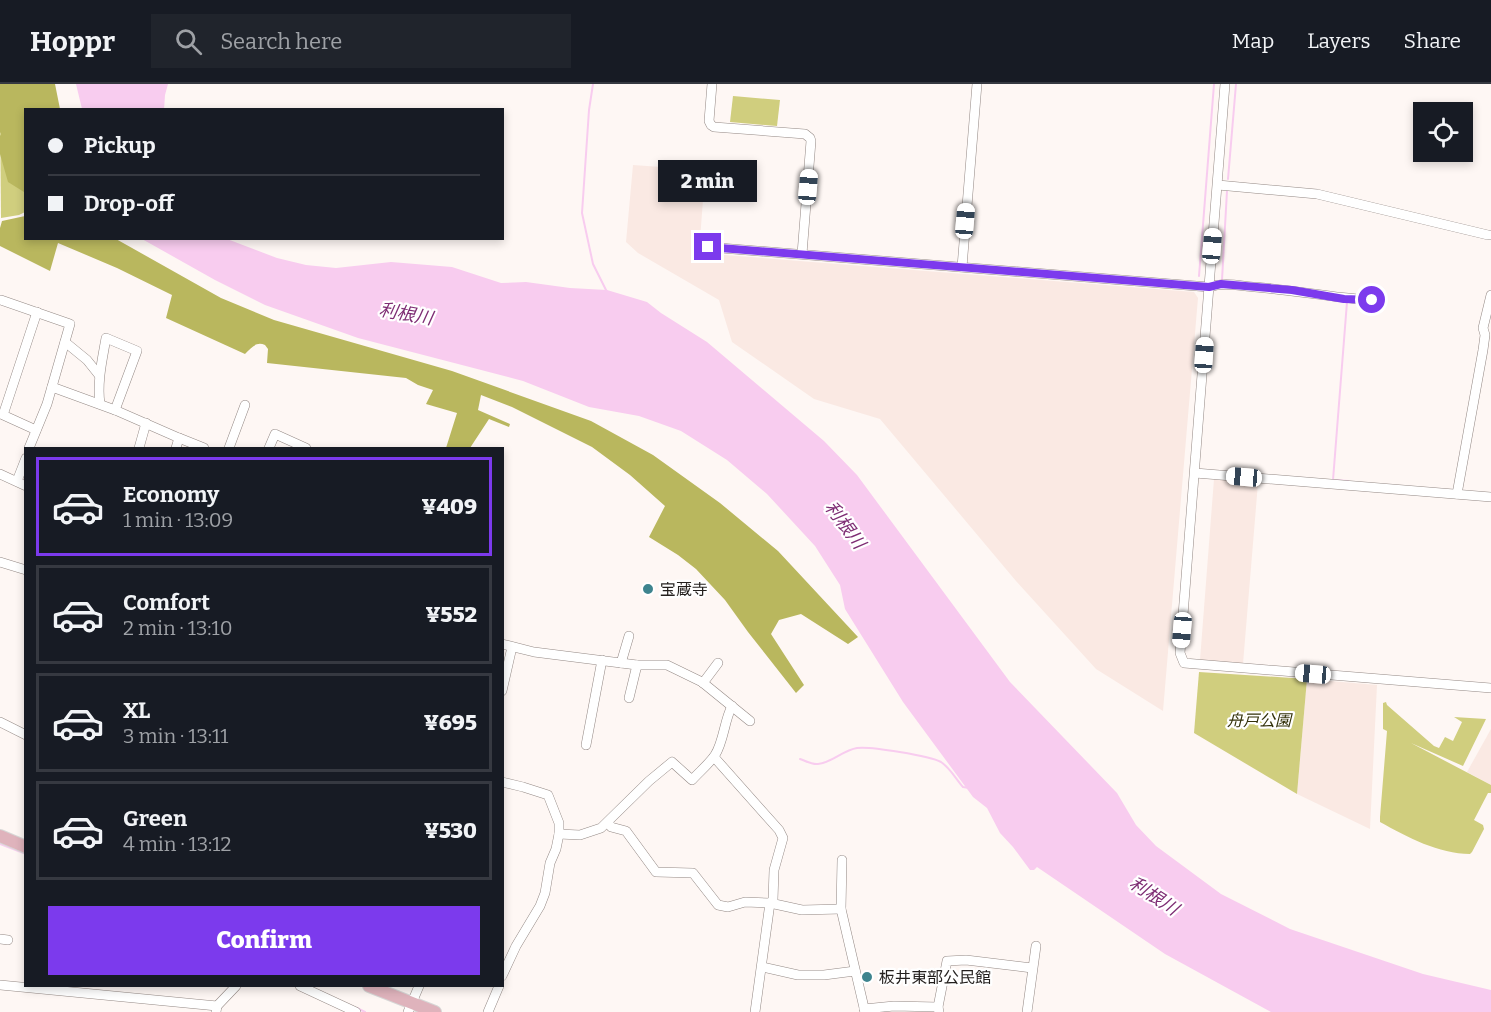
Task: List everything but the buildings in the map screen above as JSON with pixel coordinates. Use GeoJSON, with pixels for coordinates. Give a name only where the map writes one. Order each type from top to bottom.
{"type":"FeatureCollection","features":[{"type":"Feature","properties":{"kind":"main road"},"geometry":{"type":"LineString","coordinates":[[0,836],[24,846]]}},
{"type":"Feature","properties":{"kind":"main road"},"geometry":{"type":"LineString","coordinates":[[371,987],[410,1007],[435,1012]]}},
{"type":"Feature","properties":{"kind":"street"},"geometry":{"type":"LineString","coordinates":[[712,84],[709,120],[714,127],[805,134],[812,141],[802,254]]}},
{"type":"Feature","properties":{"kind":"street"},"geometry":{"type":"LineString","coordinates":[[962,267],[977,84]]}},
{"type":"Feature","properties":{"kind":"street"},"geometry":{"type":"LineString","coordinates":[[1225,84],[1180,653],[1184,663],[1491,688]]}},
{"type":"Feature","properties":{"kind":"street"},"geometry":{"type":"LineString","coordinates":[[1218,185],[1317,194],[1491,235]]}},
{"type":"Feature","properties":{"kind":"street"},"geometry":{"type":"LineString","coordinates":[[708,247],[1209,287],[1221,284],[1292,290],[1344,299],[1372,300]]}},
{"type":"Feature","properties":{"kind":"street"},"geometry":{"type":"LineString","coordinates":[[1457,495],[1488,336],[1483,328],[1491,295]]}},
{"type":"Feature","properties":{"kind":"street"},"geometry":{"type":"LineString","coordinates":[[1,300],[70,324],[52,387],[29,447]]}},
{"type":"Feature","properties":{"kind":"street"},"geometry":{"type":"LineString","coordinates":[[36,430],[3,415],[37,312]]}},
{"type":"Feature","properties":{"kind":"street"},"geometry":{"type":"LineString","coordinates":[[100,404],[99,375],[106,338],[137,351],[115,410]]}},
{"type":"Feature","properties":{"kind":"street"},"geometry":{"type":"LineString","coordinates":[[65,342],[87,360],[99,375]]}},
{"type":"Feature","properties":{"kind":"street"},"geometry":{"type":"LineString","coordinates":[[0,387],[11,391]]}},
{"type":"Feature","properties":{"kind":"street"},"geometry":{"type":"LineString","coordinates":[[52,387],[115,410],[202,447]]}},
{"type":"Feature","properties":{"kind":"street"},"geometry":{"type":"LineString","coordinates":[[229,447],[245,405]]}},
{"type":"Feature","properties":{"kind":"street"},"geometry":{"type":"LineString","coordinates":[[139,447],[146,423]]}},
{"type":"Feature","properties":{"kind":"street"},"geometry":{"type":"LineString","coordinates":[[268,447],[275,434],[304,447]]}},
{"type":"Feature","properties":{"kind":"street"},"geometry":{"type":"LineString","coordinates":[[176,447],[179,438]]}},
{"type":"Feature","properties":{"kind":"street"},"geometry":{"type":"LineString","coordinates":[[0,474],[21,484],[24,468]]}},
{"type":"Feature","properties":{"kind":"street"},"geometry":{"type":"LineString","coordinates":[[1195,473],[1491,497]]}},
{"type":"Feature","properties":{"kind":"street"},"geometry":{"type":"LineString","coordinates":[[0,562],[24,569]]}},
{"type":"Feature","properties":{"kind":"street"},"geometry":{"type":"LineString","coordinates":[[621,663],[629,636]]}},
{"type":"Feature","properties":{"kind":"street"},"geometry":{"type":"LineString","coordinates":[[504,673],[507,645],[534,652],[637,665],[667,664],[703,683],[750,721]]}},
{"type":"Feature","properties":{"kind":"street"},"geometry":{"type":"LineString","coordinates":[[586,745],[602,660]]}},
{"type":"Feature","properties":{"kind":"street"},"geometry":{"type":"LineString","coordinates":[[703,683],[718,663]]}},
{"type":"Feature","properties":{"kind":"street"},"geometry":{"type":"LineString","coordinates":[[629,698],[637,665]]}},
{"type":"Feature","properties":{"kind":"street"},"geometry":{"type":"LineString","coordinates":[[559,834],[580,835],[601,828],[672,762],[692,780],[714,757],[732,706]]}},
{"type":"Feature","properties":{"kind":"street"},"geometry":{"type":"LineString","coordinates":[[0,722],[24,734]]}},
{"type":"Feature","properties":{"kind":"street"},"geometry":{"type":"LineString","coordinates":[[714,757],[781,834],[783,842],[774,870],[773,900],[770,903],[755,1012]]}},
{"type":"Feature","properties":{"kind":"street"},"geometry":{"type":"LineString","coordinates":[[504,782],[548,795],[559,824],[556,849],[550,864],[543,899],[504,972]]}},
{"type":"Feature","properties":{"kind":"street"},"geometry":{"type":"LineString","coordinates":[[608,822],[611,826],[626,831],[656,872],[693,873],[718,905],[728,907],[745,902],[770,903],[802,910],[841,909]]}},
{"type":"Feature","properties":{"kind":"street"},"geometry":{"type":"LineString","coordinates":[[842,860],[841,909],[865,1011],[894,1006],[939,1010],[947,961],[966,960],[1032,968]]}},
{"type":"Feature","properties":{"kind":"street"},"geometry":{"type":"LineString","coordinates":[[1027,1012],[1036,946]]}},
{"type":"Feature","properties":{"kind":"street"},"geometry":{"type":"LineString","coordinates":[[762,967],[798,975],[824,975],[855,971]]}},
{"type":"Feature","properties":{"kind":"street"},"geometry":{"type":"LineString","coordinates":[[0,985],[24,986]]}},
{"type":"Feature","properties":{"kind":"street"},"geometry":{"type":"LineString","coordinates":[[37,987],[92,990],[217,1009],[235,987]]}},
{"type":"Feature","properties":{"kind":"street"},"geometry":{"type":"LineString","coordinates":[[302,987],[356,1012]]}},
{"type":"Feature","properties":{"kind":"street"},"geometry":{"type":"LineString","coordinates":[[410,1007],[419,987]]}},
{"type":"Feature","properties":{"kind":"street"},"geometry":{"type":"LineString","coordinates":[[488,1012],[499,987]]}},
{"type":"Feature","properties":{"kind":"shaded area"},"geometry":{"type":"Polygon","coordinates":[[[0,84],[55,84],[60,108],[24,108],[24,192],[8,182],[0,154],[0,84]]]}},
{"type":"Feature","properties":{"kind":"shaded area"},"geometry":{"type":"Polygon","coordinates":[[[633,165],[703,170],[705,173],[699,253],[1194,292],[1198,298],[1163,711],[1096,669],[1016,581],[880,419],[814,399],[732,342],[719,300],[638,253],[626,242],[633,165]]]}},
{"type":"Feature","properties":{"kind":"shaded area"},"geometry":{"type":"Polygon","coordinates":[[[24,216],[24,240],[118,240],[221,298],[274,320],[452,371],[591,421],[653,455],[720,503],[778,551],[858,637],[848,644],[801,614],[779,620],[771,634],[804,685],[796,693],[725,600],[696,569],[649,537],[665,506],[630,475],[592,447],[512,407],[481,395],[478,410],[510,424],[509,427],[489,419],[471,447],[446,447],[457,413],[426,404],[433,390],[406,378],[267,363],[268,349],[265,345],[256,345],[245,354],[166,318],[172,295],[117,268],[58,243],[50,271],[0,246],[2,221],[24,216]]]}},
{"type":"Feature","properties":{"kind":"shaded area"},"geometry":{"type":"Polygon","coordinates":[[[1214,479],[1258,483],[1243,664],[1200,660],[1214,479]]]}},
{"type":"Feature","properties":{"kind":"shaded area"},"geometry":{"type":"Polygon","coordinates":[[[1307,679],[1377,685],[1370,829],[1297,794],[1307,679]]]}},
{"type":"Feature","properties":{"kind":"shaded area"},"geometry":{"type":"Polygon","coordinates":[[[1491,729],[1491,785],[1467,772],[1491,729]]]}},
{"type":"Feature","properties":{"kind":"green space"},"geometry":{"type":"Polygon","coordinates":[[[733,96],[780,100],[777,126],[730,122],[733,96]]]}},
{"type":"Feature","properties":{"kind":"green space"},"geometry":{"type":"Polygon","coordinates":[[[0,104],[24,159],[24,212],[1,218],[0,104]]]}},
{"type":"Feature","properties":{"kind":"green space","name":"舟戸公園"},"geometry":{"type":"Polygon","coordinates":[[[1199,672],[1307,679],[1297,794],[1194,733],[1199,672]]]}},
{"type":"Feature","properties":{"kind":"green space"},"geometry":{"type":"Polygon","coordinates":[[[1386,702],[1439,748],[1445,737],[1453,741],[1462,722],[1454,717],[1486,719],[1463,766],[1411,743],[1491,785],[1491,793],[1488,793],[1474,820],[1483,825],[1484,829],[1470,854],[1435,848],[1380,822],[1387,731],[1383,729],[1383,703],[1386,702]]]}},
{"type":"Feature","properties":{"kind":"water"},"geometry":{"type":"Polygon","coordinates":[[[76,84],[168,84],[164,108],[82,108],[76,84]]]}},
{"type":"Feature","properties":{"kind":"water","name":"利根川"},"geometry":{"type":"Polygon","coordinates":[[[144,240],[230,240],[277,258],[306,265],[336,268],[391,262],[452,267],[501,283],[526,282],[607,290],[647,302],[707,342],[824,441],[857,475],[1010,682],[1117,793],[1136,825],[1156,846],[1221,894],[1290,929],[1423,974],[1491,990],[1491,1012],[1271,1012],[1165,954],[1037,867],[1030,870],[1000,833],[987,808],[973,797],[903,702],[845,609],[840,585],[815,546],[767,494],[727,460],[681,431],[639,416],[589,407],[523,381],[358,338],[265,305],[144,240]]]}},
{"type":"Feature","properties":{"kind":"waterway"},"geometry":{"type":"LineString","coordinates":[[593,84],[582,213],[593,264],[607,292]]}},
{"type":"Feature","properties":{"kind":"waterway"},"geometry":{"type":"LineString","coordinates":[[1199,276],[1214,84]]}},
{"type":"Feature","properties":{"kind":"waterway"},"geometry":{"type":"LineString","coordinates":[[1228,179],[1236,84]]}},
{"type":"Feature","properties":{"kind":"waterway"},"geometry":{"type":"LineString","coordinates":[[1222,280],[1227,191]]}},
{"type":"Feature","properties":{"kind":"waterway"},"geometry":{"type":"LineString","coordinates":[[1347,302],[1333,480],[1348,481]]}},
{"type":"Feature","properties":{"kind":"waterway"},"geometry":{"type":"LineString","coordinates":[[800,759],[818,764],[857,748],[900,752],[941,762],[963,787],[969,788]]}},
{"type":"Feature","properties":{"kind":"waterway"},"geometry":{"type":"LineString","coordinates":[[0,844],[24,853]]}},
{"type":"Feature","properties":{"kind":"waterway"},"geometry":{"type":"LineString","coordinates":[[357,1008],[365,1012]]}},
{"type":"Feature","properties":{"kind":"place","name":"宝蔵寺"},"geometry":{"type":"Point","coordinates":[648,589]}},
{"type":"Feature","properties":{"kind":"place","name":"板井東部公民館"},"geometry":{"type":"Point","coordinates":[867,977]}},
{"type":"Feature","properties":{"kind":"route"},"geometry":{"type":"LineString","coordinates":[[708,247],[1209,287],[1221,284],[1292,290],[1344,299],[1372,300]]}}]}
